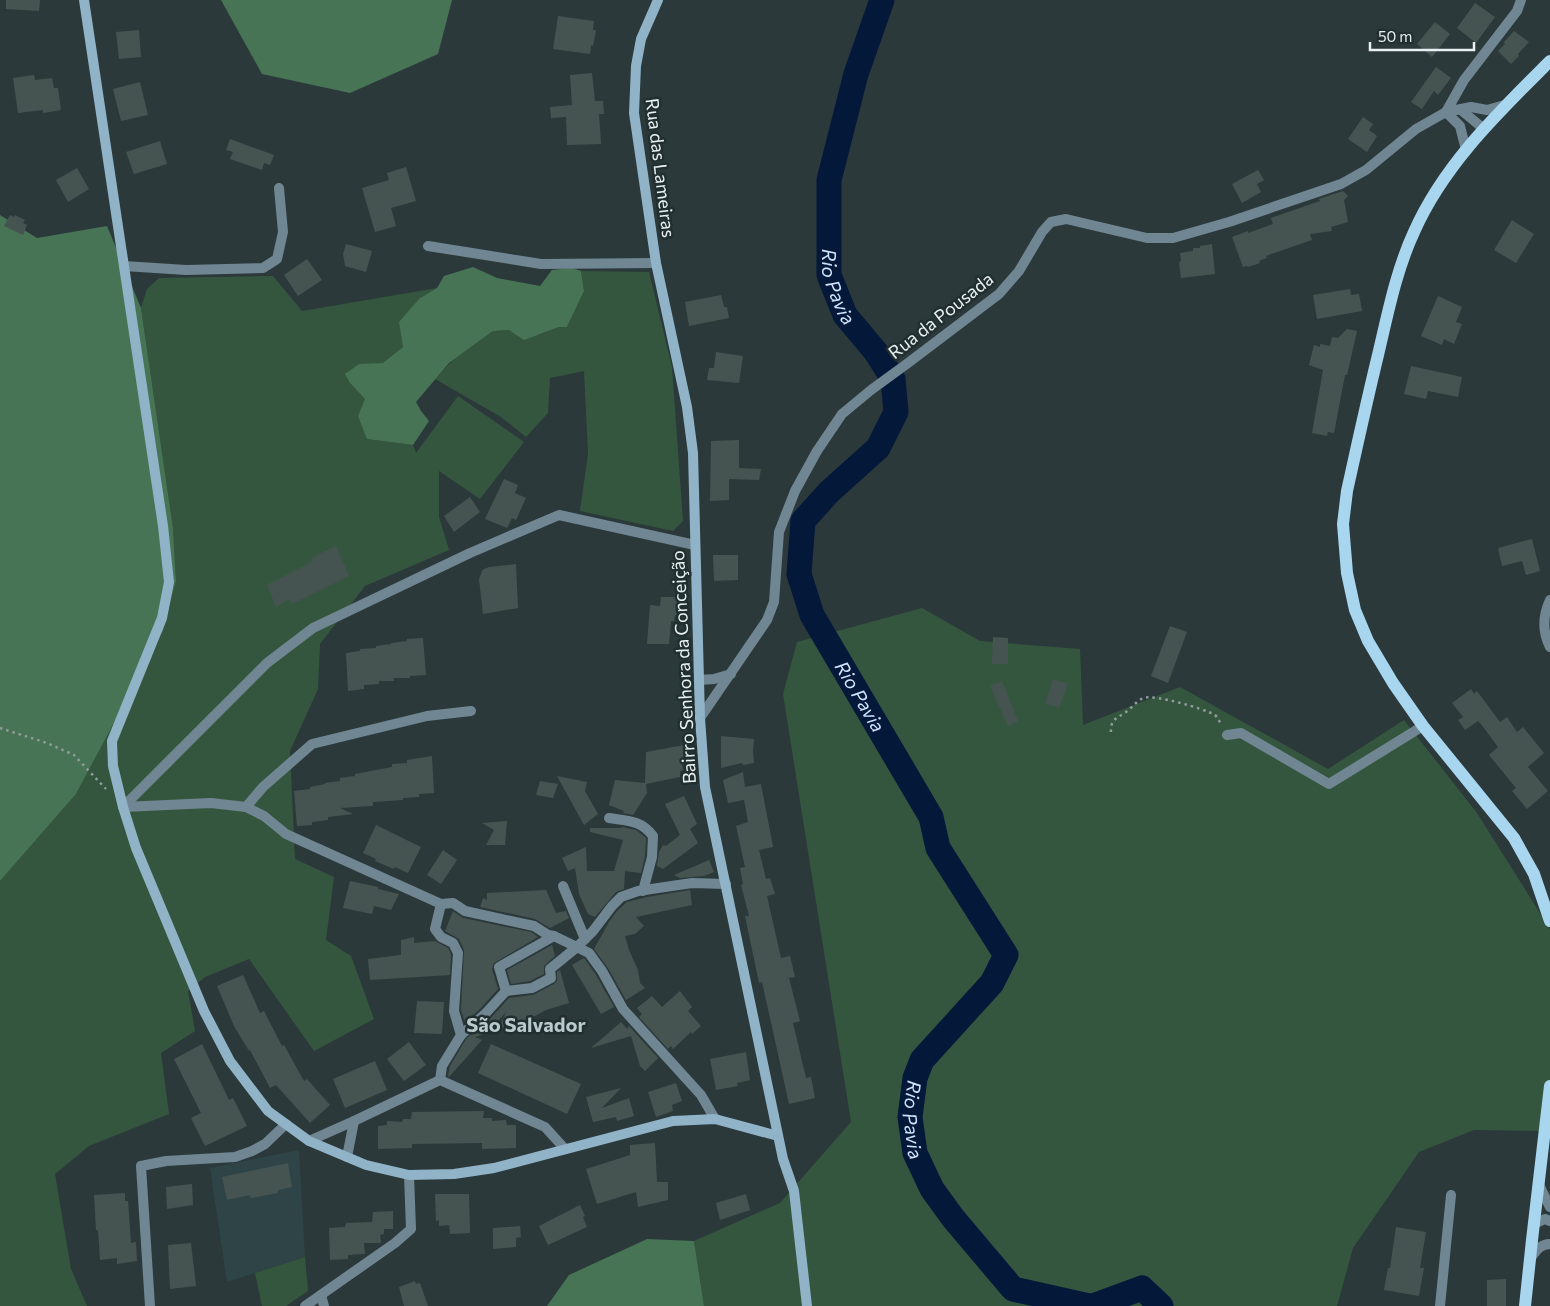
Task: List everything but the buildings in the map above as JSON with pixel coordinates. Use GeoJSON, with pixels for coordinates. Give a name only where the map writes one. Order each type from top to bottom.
{"type":"FeatureCollection","features":[{"type":"Feature","properties":{"kind":"main road"},"geometry":{"type":"LineString","coordinates":[[1550,61],[1466,150],[1443,181],[1414,231],[1394,284],[1347,491],[1344,524],[1347,573],[1355,610],[1368,641],[1392,683],[1422,726],[1514,838],[1534,874],[1550,921]]}},
{"type":"Feature","properties":{"kind":"main road"},"geometry":{"type":"LineString","coordinates":[[1525,1306],[1550,1086]]}},
{"type":"Feature","properties":{"kind":"street"},"geometry":{"type":"LineString","coordinates":[[84,0],[170,582],[162,618],[112,741],[113,766],[136,848],[204,1012],[230,1061],[268,1111],[308,1141],[366,1165],[409,1175],[454,1174],[494,1168],[673,1122],[715,1119],[778,1136]]}},
{"type":"Feature","properties":{"kind":"street","name":"Rua das Lameiras"},"geometry":{"type":"LineString","coordinates":[[658,0],[641,39],[636,66],[634,104],[656,263],[673,342]]}},
{"type":"Feature","properties":{"kind":"street"},"geometry":{"type":"LineString","coordinates":[[1446,112],[1464,80],[1517,11],[1521,0]]}},
{"type":"Feature","properties":{"kind":"street"},"geometry":{"type":"LineString","coordinates":[[1446,112],[1471,107],[1487,110],[1508,104]]}},
{"type":"Feature","properties":{"kind":"street"},"geometry":{"type":"LineString","coordinates":[[1461,110],[1484,129]]}},
{"type":"Feature","properties":{"kind":"street"},"geometry":{"type":"LineString","coordinates":[[1446,112],[1460,126],[1466,150]]}},
{"type":"Feature","properties":{"kind":"street","name":"Rua da Pousada"},"geometry":{"type":"LineString","coordinates":[[700,718],[767,620],[774,602],[779,532],[795,491],[817,451],[842,414],[999,294],[1019,271],[1042,232],[1051,222],[1066,219],[1147,238],[1173,238],[1211,228],[1341,184],[1366,170],[1416,129],[1446,112]]}},
{"type":"Feature","properties":{"kind":"street"},"geometry":{"type":"LineString","coordinates":[[124,266],[186,270],[263,268],[277,259],[283,232],[279,188]]}},
{"type":"Feature","properties":{"kind":"street"},"geometry":{"type":"LineString","coordinates":[[428,246],[541,264],[656,263]]}},
{"type":"Feature","properties":{"kind":"street","name":"Bairro Senhora da Conceição"},"geometry":{"type":"LineString","coordinates":[[673,342],[687,407],[692,453],[700,718],[705,786],[783,1159],[794,1191],[807,1306]]}},
{"type":"Feature","properties":{"kind":"street"},"geometry":{"type":"LineString","coordinates":[[123,807],[267,663],[313,628],[470,553],[559,515],[695,546]]}},
{"type":"Feature","properties":{"kind":"street"},"geometry":{"type":"LineString","coordinates":[[1550,600],[1546,609],[1544,627],[1550,647]]}},
{"type":"Feature","properties":{"kind":"street"},"geometry":{"type":"LineString","coordinates":[[699,680],[714,679],[731,674]]}},
{"type":"Feature","properties":{"kind":"street"},"geometry":{"type":"LineString","coordinates":[[246,807],[263,787],[312,744],[427,716],[471,711]]}},
{"type":"Feature","properties":{"kind":"street"},"geometry":{"type":"LineString","coordinates":[[1227,735],[1241,733],[1329,784],[1422,726]]}},
{"type":"Feature","properties":{"kind":"street"},"geometry":{"type":"LineString","coordinates":[[123,807],[211,803],[246,807],[264,816],[286,834],[441,904],[452,903],[465,911],[534,926],[548,935],[589,953],[602,971],[623,1009],[701,1095],[715,1119]]}},
{"type":"Feature","properties":{"kind":"street"},"geometry":{"type":"LineString","coordinates":[[610,818],[637,822],[648,829],[653,836],[652,857],[643,890]]}},
{"type":"Feature","properties":{"kind":"street"},"geometry":{"type":"LineString","coordinates":[[440,1080],[442,1066],[461,1035],[485,1014],[506,991],[532,988],[551,978],[550,969],[585,939],[621,897],[643,890],[692,883],[726,884]]}},
{"type":"Feature","properties":{"kind":"street"},"geometry":{"type":"LineString","coordinates":[[563,886],[585,939]]}},
{"type":"Feature","properties":{"kind":"street"},"geometry":{"type":"LineString","coordinates":[[441,904],[435,929],[441,937],[453,943],[458,953],[454,1011],[461,1035]]}},
{"type":"Feature","properties":{"kind":"street"},"geometry":{"type":"LineString","coordinates":[[506,991],[499,967],[554,936]]}},
{"type":"Feature","properties":{"kind":"street"},"geometry":{"type":"LineString","coordinates":[[308,1141],[440,1080],[545,1127],[565,1149]]}},
{"type":"Feature","properties":{"kind":"street"},"geometry":{"type":"LineString","coordinates":[[347,1157],[354,1121]]}},
{"type":"Feature","properties":{"kind":"street"},"geometry":{"type":"LineString","coordinates":[[150,1306],[142,1166],[166,1161],[235,1157],[252,1152],[265,1144],[286,1124]]}},
{"type":"Feature","properties":{"kind":"street"},"geometry":{"type":"LineString","coordinates":[[305,1306],[395,1243],[411,1229],[409,1175]]}},
{"type":"Feature","properties":{"kind":"street"},"geometry":{"type":"LineString","coordinates":[[1538,1183],[1550,1206]]}},
{"type":"Feature","properties":{"kind":"street"},"geometry":{"type":"LineString","coordinates":[[1440,1306],[1451,1195]]}},
{"type":"Feature","properties":{"kind":"street"},"geometry":{"type":"LineString","coordinates":[[1534,1224],[1545,1219],[1550,1220]]}},
{"type":"Feature","properties":{"kind":"street"},"geometry":{"type":"LineString","coordinates":[[1530,1260],[1536,1249],[1545,1244],[1550,1244]]}},
{"type":"Feature","properties":{"kind":"street"},"geometry":{"type":"LineString","coordinates":[[321,1295],[324,1306]]}},
{"type":"Feature","properties":{"kind":"path"},"geometry":{"type":"LineString","coordinates":[[1111,732],[1114,719],[1144,698],[1155,697],[1210,712],[1217,717],[1227,735]]}},
{"type":"Feature","properties":{"kind":"path"},"geometry":{"type":"LineString","coordinates":[[0,728],[47,743],[74,755],[123,807]]}},
{"type":"Feature","properties":{"kind":"shaded area"},"geometry":{"type":"Polygon","coordinates":[[[299,1150],[305,1257],[227,1282],[210,1168],[299,1150]]]}},
{"type":"Feature","properties":{"kind":"green space"},"geometry":{"type":"Polygon","coordinates":[[[221,0],[452,0],[438,54],[350,93],[262,74],[221,0]]]}},
{"type":"Feature","properties":{"kind":"green space"},"geometry":{"type":"Polygon","coordinates":[[[0,215],[37,238],[107,226],[141,308],[173,528],[176,581],[163,631],[76,794],[0,881],[0,215]]]}},
{"type":"Feature","properties":{"kind":"green space"},"geometry":{"type":"Polygon","coordinates":[[[473,267],[497,278],[540,286],[552,270],[572,268],[581,271],[584,291],[567,327],[559,327],[524,340],[509,330],[493,331],[449,363],[416,402],[429,421],[413,445],[367,439],[358,416],[365,399],[350,383],[345,374],[359,364],[383,363],[403,347],[399,322],[420,298],[437,288],[444,276],[473,267]]]}},
{"type":"Feature","properties":{"kind":"green space"},"geometry":{"type":"Polygon","coordinates":[[[581,271],[649,272],[672,367],[683,521],[673,531],[580,511],[588,454],[584,371],[550,378],[548,413],[526,437],[501,417],[435,379],[453,360],[493,331],[509,330],[538,335],[559,327],[567,327],[584,291],[581,271]]]}},
{"type":"Feature","properties":{"kind":"green space"},"geometry":{"type":"Polygon","coordinates":[[[273,276],[302,311],[437,288],[420,298],[403,347],[383,364],[359,364],[350,383],[365,399],[367,439],[413,445],[416,453],[458,396],[524,442],[480,499],[439,471],[439,517],[449,550],[365,586],[320,644],[318,689],[290,751],[295,859],[334,877],[326,940],[351,956],[374,1019],[314,1051],[249,959],[205,977],[188,991],[195,1031],[161,1053],[169,1114],[89,1146],[55,1174],[71,1269],[87,1306],[0,1306],[0,881],[76,794],[163,631],[176,581],[173,528],[141,308],[147,289],[159,278],[273,276]]]}},
{"type":"Feature","properties":{"kind":"green space"},"geometry":{"type":"Polygon","coordinates":[[[922,608],[980,641],[1080,649],[1083,725],[1180,687],[1328,769],[1404,720],[1477,813],[1550,929],[1550,1131],[1474,1130],[1419,1152],[1353,1248],[1337,1306],[704,1306],[694,1241],[780,1203],[851,1122],[783,694],[797,642],[922,608]]]}},
{"type":"Feature","properties":{"kind":"green space"},"geometry":{"type":"Polygon","coordinates":[[[647,1239],[694,1241],[704,1306],[547,1306],[569,1275],[647,1239]]]}},
{"type":"Feature","properties":{"kind":"green space"},"geometry":{"type":"Polygon","coordinates":[[[305,1257],[308,1291],[286,1306],[262,1306],[255,1273],[305,1257]]]}},
{"type":"Feature","properties":{"kind":"waterway","name":"Rio Pavia"},"geometry":{"type":"LineString","coordinates":[[882,0],[856,74],[829,180],[829,275],[845,315],[876,352],[893,379],[896,412],[878,448],[829,492],[803,521],[799,574],[812,615],[931,817],[938,848],[1006,955],[992,983],[922,1060],[915,1078],[910,1117],[915,1153],[932,1189],[953,1218],[1013,1289],[1089,1306]]}},
{"type":"Feature","properties":{"kind":"waterway","name":"Rio Pavia"},"geometry":{"type":"LineString","coordinates":[[1093,1306],[1142,1288],[1161,1306]]}},
{"type":"Feature","properties":{"kind":"district","name":"São Salvador"},"geometry":{"type":"Point","coordinates":[526,1025]}}]}
